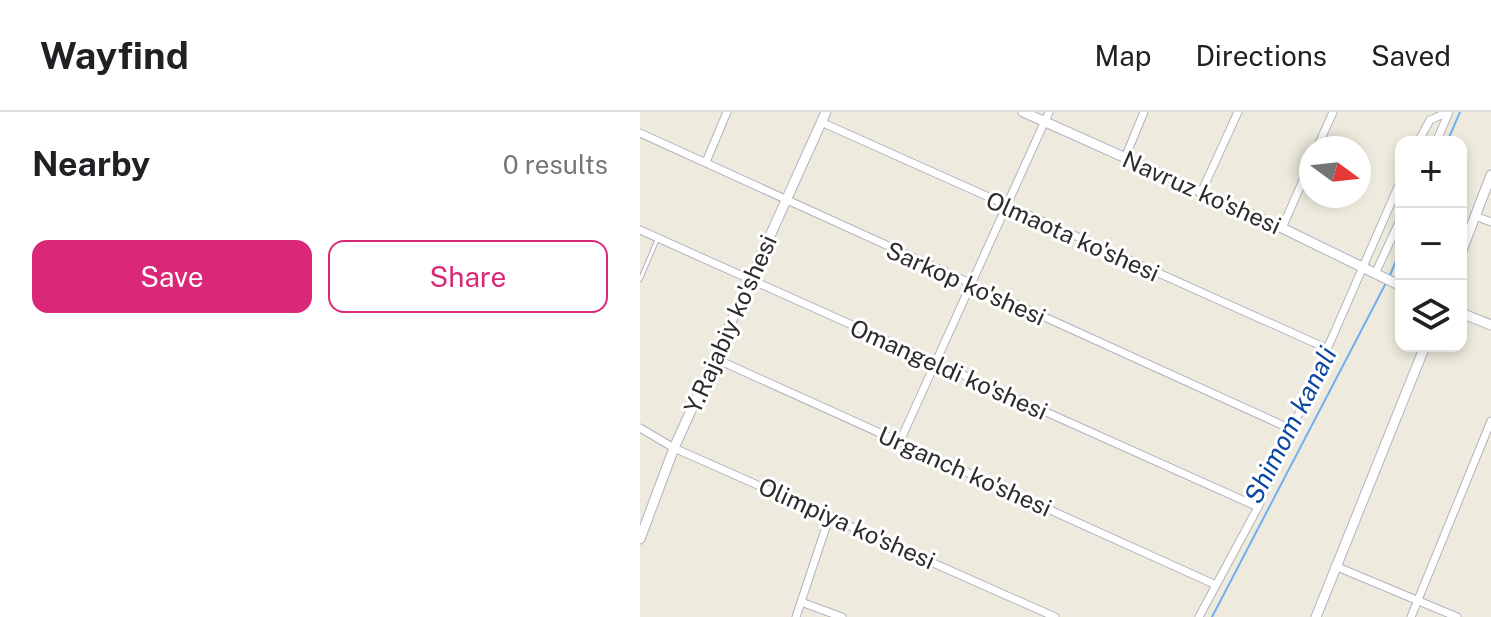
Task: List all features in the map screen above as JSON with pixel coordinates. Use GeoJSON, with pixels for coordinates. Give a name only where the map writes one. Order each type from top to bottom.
{"type":"FeatureCollection","features":[{"type":"Feature","properties":{"kind":"street"},"geometry":{"type":"LineString","coordinates":[[706,162],[727,112]]}},
{"type":"Feature","properties":{"kind":"street","name":"Navruz ko'shesi"},"geometry":{"type":"LineString","coordinates":[[1023,112],[1047,117],[1125,158],[1282,228],[1395,284]]}},
{"type":"Feature","properties":{"kind":"street"},"geometry":{"type":"LineString","coordinates":[[1125,158],[1144,112]]}},
{"type":"Feature","properties":{"kind":"street"},"geometry":{"type":"LineString","coordinates":[[1201,193],[1238,112]]}},
{"type":"Feature","properties":{"kind":"street"},"geometry":{"type":"LineString","coordinates":[[1322,136],[1333,112]]}},
{"type":"Feature","properties":{"kind":"street"},"geometry":{"type":"LineString","coordinates":[[1421,136],[1430,120],[1448,112]]}},
{"type":"Feature","properties":{"kind":"street"},"geometry":{"type":"LineString","coordinates":[[1438,136],[1448,112]]}},
{"type":"Feature","properties":{"kind":"street","name":"Y.Rajabiy ko'shesi"},"geometry":{"type":"LineString","coordinates":[[641,535],[674,448],[824,117]]}},
{"type":"Feature","properties":{"kind":"street","name":"Olmaota ko'shesi"},"geometry":{"type":"LineString","coordinates":[[824,117],[1007,207],[1326,348]]}},
{"type":"Feature","properties":{"kind":"street"},"geometry":{"type":"LineString","coordinates":[[900,441],[1047,117]]}},
{"type":"Feature","properties":{"kind":"street","name":"Sarkop ko'shesi"},"geometry":{"type":"LineString","coordinates":[[640,133],[1293,430]]}},
{"type":"Feature","properties":{"kind":"street"},"geometry":{"type":"LineString","coordinates":[[1467,237],[1491,175]]}},
{"type":"Feature","properties":{"kind":"street"},"geometry":{"type":"LineString","coordinates":[[1282,228],[1299,189]]}},
{"type":"Feature","properties":{"kind":"street"},"geometry":{"type":"LineString","coordinates":[[1199,617],[1258,507],[1395,193]]}},
{"type":"Feature","properties":{"kind":"street"},"geometry":{"type":"LineString","coordinates":[[1475,216],[1491,222]]}},
{"type":"Feature","properties":{"kind":"street","name":"Omangeldi ko'shesi"},"geometry":{"type":"LineString","coordinates":[[640,230],[1258,507]]}},
{"type":"Feature","properties":{"kind":"street"},"geometry":{"type":"LineString","coordinates":[[1377,275],[1395,232]]}},
{"type":"Feature","properties":{"kind":"street"},"geometry":{"type":"LineString","coordinates":[[1467,315],[1491,325]]}},
{"type":"Feature","properties":{"kind":"street"},"geometry":{"type":"LineString","coordinates":[[1316,617],[1423,352]]}},
{"type":"Feature","properties":{"kind":"street","name":"Urganch ko'shesi"},"geometry":{"type":"LineString","coordinates":[[714,358],[1216,585]]}},
{"type":"Feature","properties":{"kind":"street"},"geometry":{"type":"LineString","coordinates":[[1411,617],[1491,421]]}},
{"type":"Feature","properties":{"kind":"street","name":"Olimpiya ko'shesi"},"geometry":{"type":"LineString","coordinates":[[640,428],[674,448],[1055,617]]}},
{"type":"Feature","properties":{"kind":"street"},"geometry":{"type":"LineString","coordinates":[[796,617],[830,515]]}},
{"type":"Feature","properties":{"kind":"street"},"geometry":{"type":"LineString","coordinates":[[1335,566],[1457,617]]}},
{"type":"Feature","properties":{"kind":"street"},"geometry":{"type":"LineString","coordinates":[[801,602],[842,617]]}},
{"type":"Feature","properties":{"kind":"lane"},"geometry":{"type":"LineString","coordinates":[[640,280],[657,238]]}},
{"type":"Feature","properties":{"kind":"waterway","name":"Shimom kanali"},"geometry":{"type":"LineString","coordinates":[[1450,136],[1460,112]]}},
{"type":"Feature","properties":{"kind":"waterway","name":"Shimom kanali"},"geometry":{"type":"LineString","coordinates":[[1390,275],[1395,263]]}},
{"type":"Feature","properties":{"kind":"waterway","name":"Shimom kanali"},"geometry":{"type":"LineString","coordinates":[[1212,617],[1387,281]]}}]}
